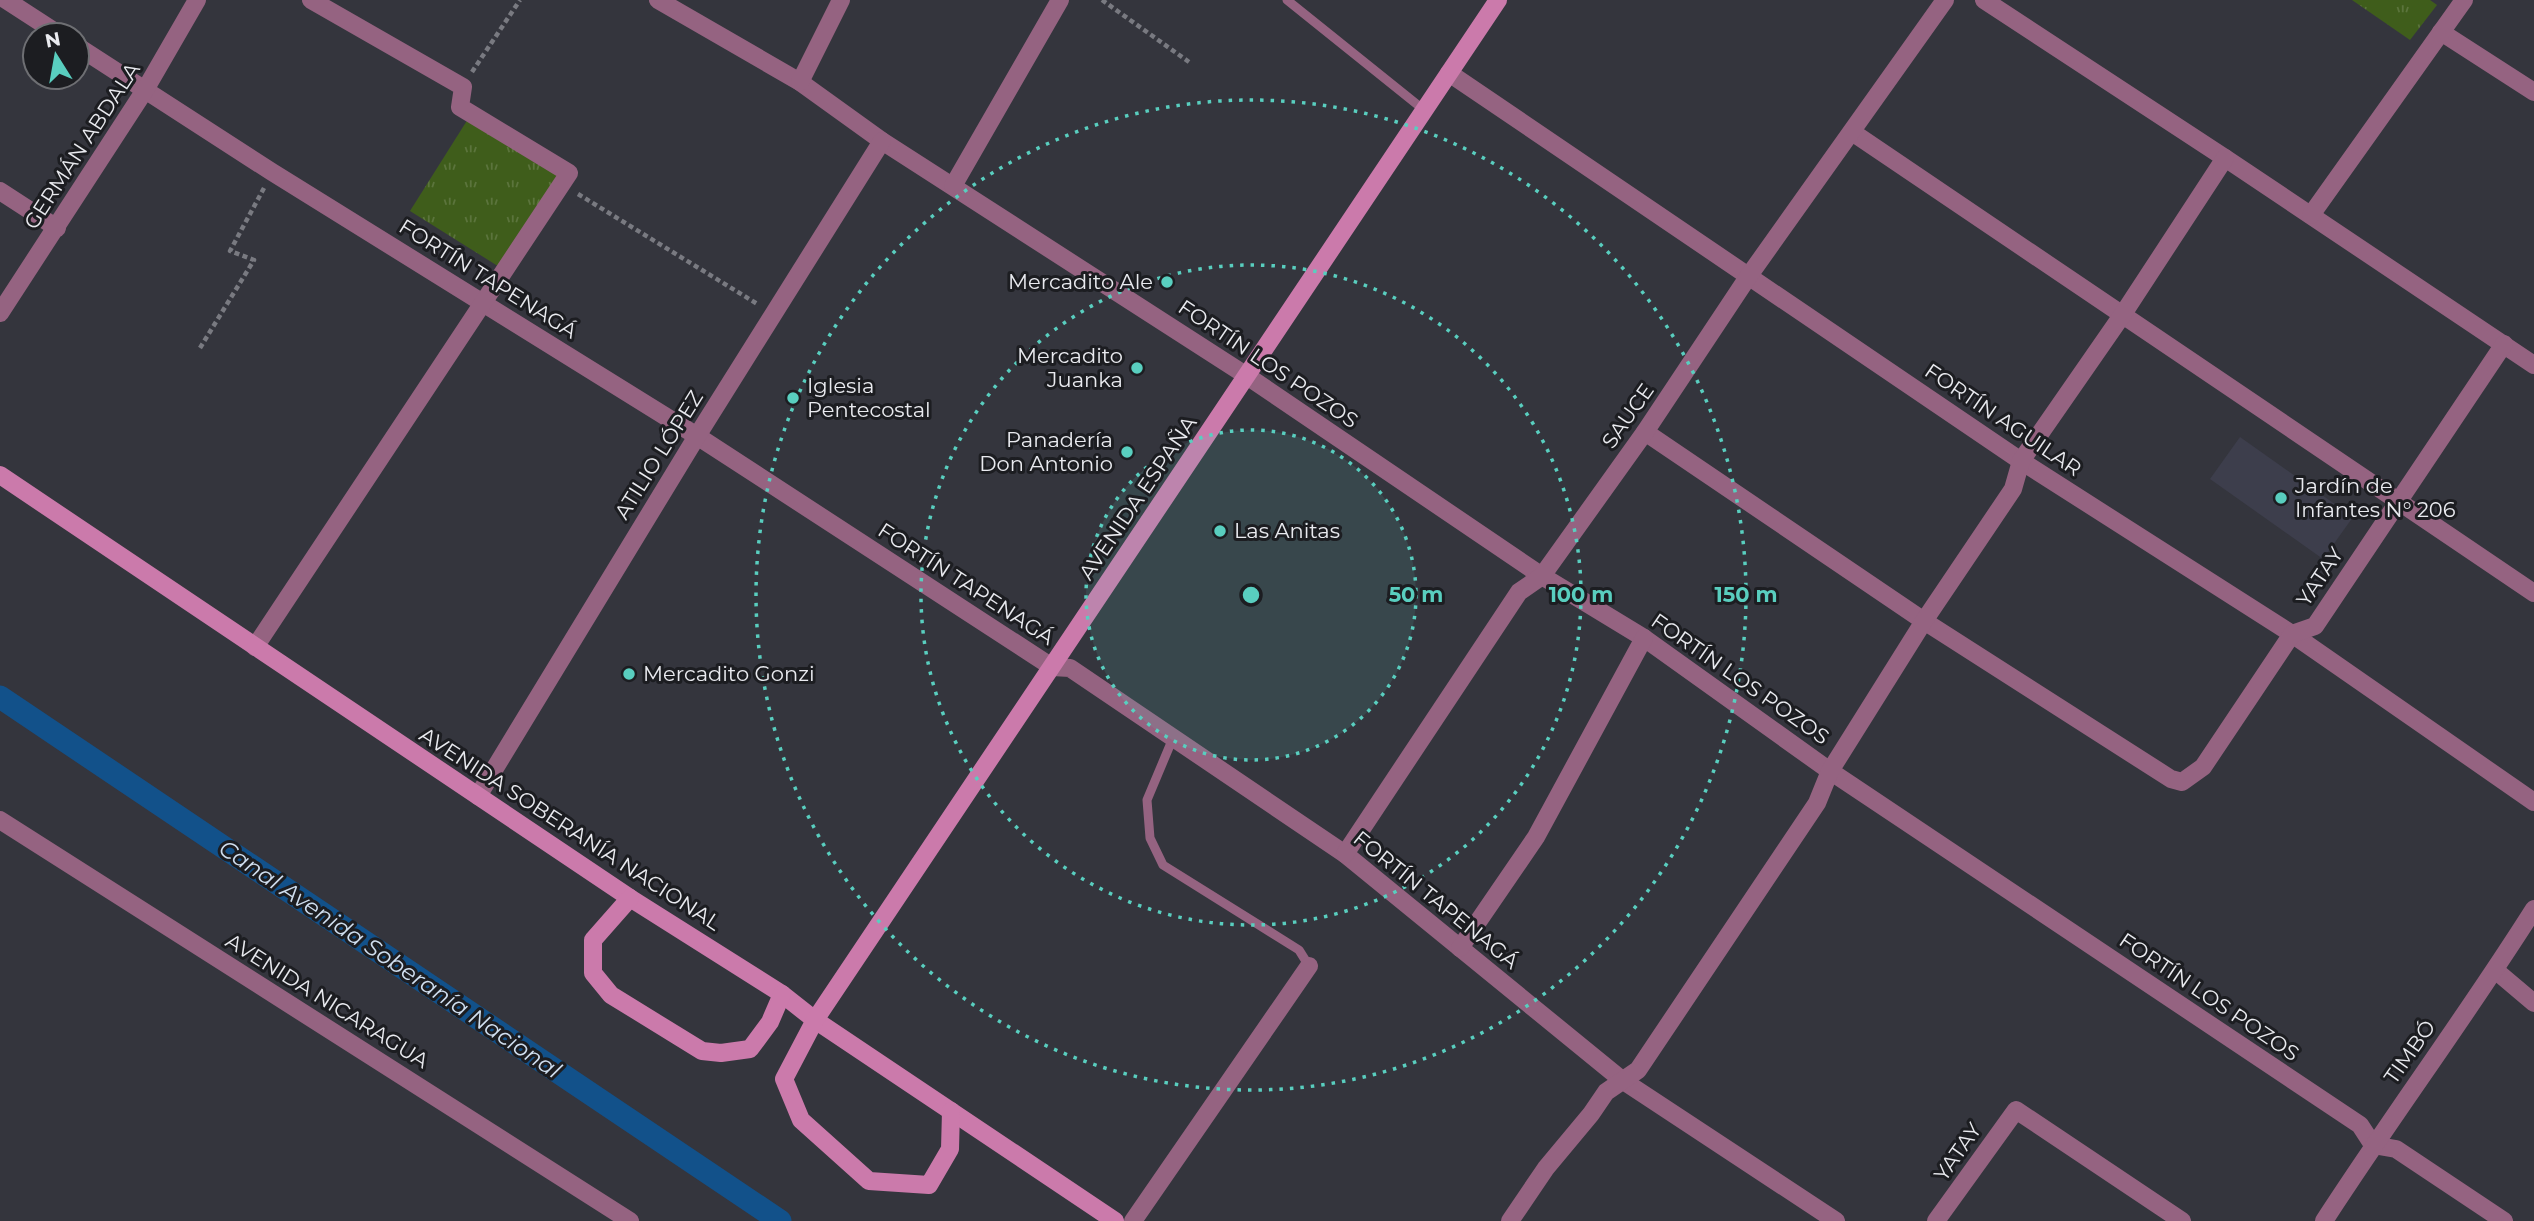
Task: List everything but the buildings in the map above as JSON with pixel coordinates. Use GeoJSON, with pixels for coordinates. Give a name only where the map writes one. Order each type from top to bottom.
{"type":"FeatureCollection","features":[{"type":"Feature","properties":{"kind":"main road","name":"AVENIDA ESPAÑA"},"geometry":{"type":"LineString","coordinates":[[951,1111],[950,1149],[929,1185],[869,1181],[801,1120],[784,1079],[815,1020],[1497,0]]}},
{"type":"Feature","properties":{"kind":"main road","name":"AVENIDA SOBERANÍA NACIONAL"},"geometry":{"type":"LineString","coordinates":[[0,475],[630,898],[782,994],[815,1020],[1115,1221]]}},
{"type":"Feature","properties":{"kind":"main road"},"geometry":{"type":"LineString","coordinates":[[630,898],[593,940],[593,973],[611,996],[702,1051],[721,1053],[750,1049],[770,1022],[782,994]]}},
{"type":"Feature","properties":{"kind":"street"},"geometry":{"type":"LineString","coordinates":[[6,0],[38,21]]}},
{"type":"Feature","properties":{"kind":"street","name":"GERMÁN ABDALA"},"geometry":{"type":"LineString","coordinates":[[0,313],[145,90],[197,0]]}},
{"type":"Feature","properties":{"kind":"street"},"geometry":{"type":"LineString","coordinates":[[255,647],[569,173],[460,107],[463,87],[311,0]]}},
{"type":"Feature","properties":{"kind":"street","name":"FORTÍN LOS POZOS"},"geometry":{"type":"LineString","coordinates":[[658,0],[800,82],[882,141],[1247,376],[1542,576],[1644,638],[1830,771],[2360,1125],[2373,1145]]}},
{"type":"Feature","properties":{"kind":"street"},"geometry":{"type":"LineString","coordinates":[[800,82],[841,0]]}},
{"type":"Feature","properties":{"kind":"street"},"geometry":{"type":"LineString","coordinates":[[953,186],[1060,0]]}},
{"type":"Feature","properties":{"kind":"street","name":"SAUCE"},"geometry":{"type":"LineString","coordinates":[[1345,854],[1519,593],[1542,576],[1645,432],[1748,277],[1945,0]]}},
{"type":"Feature","properties":{"kind":"street"},"geometry":{"type":"LineString","coordinates":[[1984,0],[2534,365]]}},
{"type":"Feature","properties":{"kind":"street"},"geometry":{"type":"LineString","coordinates":[[2311,215],[2464,0]]}},
{"type":"Feature","properties":{"kind":"street"},"geometry":{"type":"LineString","coordinates":[[2441,32],[2534,92]]}},
{"type":"Feature","properties":{"kind":"street","name":"FORTÍN TAPENAGÁ"},"geometry":{"type":"LineString","coordinates":[[91,55],[272,172],[697,436],[1052,667],[1070,668],[1345,854],[1622,1080],[1836,1221]]}},
{"type":"Feature","properties":{"kind":"street","name":"FORTÍN AGUILAR"},"geometry":{"type":"LineString","coordinates":[[1449,72],[2021,461],[2292,634],[2534,802]]}},
{"type":"Feature","properties":{"kind":"street"},"geometry":{"type":"LineString","coordinates":[[1852,132],[2534,593]]}},
{"type":"Feature","properties":{"kind":"street","name":"ATILIO LÓPEZ"},"geometry":{"type":"LineString","coordinates":[[478,796],[697,436],[882,141]]}},
{"type":"Feature","properties":{"kind":"street"},"geometry":{"type":"LineString","coordinates":[[1510,1221],[1546,1168],[1606,1092],[1638,1070],[1817,803],[1830,771],[1924,621],[2013,489],[2021,461],[2123,314],[2225,158]]}},
{"type":"Feature","properties":{"kind":"street"},"geometry":{"type":"LineString","coordinates":[[0,191],[57,228]]}},
{"type":"Feature","properties":{"kind":"street","name":"YATAY"},"geometry":{"type":"LineString","coordinates":[[1924,621],[2171,779],[2182,782],[2203,767],[2292,634],[2315,626],[2504,344]]}},
{"type":"Feature","properties":{"kind":"street"},"geometry":{"type":"LineString","coordinates":[[1645,432],[1924,621]]}},
{"type":"Feature","properties":{"kind":"street"},"geometry":{"type":"LineString","coordinates":[[1460,948],[1536,837],[1644,638]]}},
{"type":"Feature","properties":{"kind":"street","name":"AVENIDA NICARAGUA"},"geometry":{"type":"LineString","coordinates":[[0,820],[631,1221]]}},
{"type":"Feature","properties":{"kind":"street","name":"TIMBÓ"},"geometry":{"type":"LineString","coordinates":[[2324,1221],[2534,909]]}},
{"type":"Feature","properties":{"kind":"street"},"geometry":{"type":"LineString","coordinates":[[1133,1221],[1309,967]]}},
{"type":"Feature","properties":{"kind":"street"},"geometry":{"type":"LineString","coordinates":[[2495,970],[2534,1003]]}},
{"type":"Feature","properties":{"kind":"street","name":"YATAY"},"geometry":{"type":"LineString","coordinates":[[1937,1221],[2016,1110],[2182,1221]]}},
{"type":"Feature","properties":{"kind":"street"},"geometry":{"type":"LineString","coordinates":[[2373,1145],[2396,1149],[2504,1221]]}},
{"type":"Feature","properties":{"kind":"lane"},"geometry":{"type":"LineString","coordinates":[[1287,0],[1424,110]]}},
{"type":"Feature","properties":{"kind":"lane"},"geometry":{"type":"LineString","coordinates":[[1173,738],[1147,800],[1150,838],[1163,865],[1299,950],[1309,967]]}},
{"type":"Feature","properties":{"kind":"path"},"geometry":{"type":"LineString","coordinates":[[463,87],[520,0]]}},
{"type":"Feature","properties":{"kind":"path"},"geometry":{"type":"LineString","coordinates":[[1102,0],[1189,62]]}},
{"type":"Feature","properties":{"kind":"path"},"geometry":{"type":"LineString","coordinates":[[200,348],[254,260],[230,251],[272,172]]}},
{"type":"Feature","properties":{"kind":"path"},"geometry":{"type":"LineString","coordinates":[[562,185],[774,314]]}},
{"type":"Feature","properties":{"kind":"shaded area","name":"Jardín de Infantes N° 206"},"geometry":{"type":"Polygon","coordinates":[[[2240,437],[2353,517],[2323,559],[2210,479],[2240,437]]]}},
{"type":"Feature","properties":{"kind":"green space"},"geometry":{"type":"Polygon","coordinates":[[[2352,0],[2430,0],[2437,5],[2410,40],[2352,0]]]}},
{"type":"Feature","properties":{"kind":"green space"},"geometry":{"type":"Polygon","coordinates":[[[468,119],[559,177],[501,268],[410,211],[468,119]]]}},
{"type":"Feature","properties":{"kind":"waterway","name":"Canal Avenida Soberanía Nacional"},"geometry":{"type":"LineString","coordinates":[[0,697],[780,1221]]}},
{"type":"Feature","properties":{"kind":"place","name":"Mercadito Ale"},"geometry":{"type":"Point","coordinates":[1167,282]}},
{"type":"Feature","properties":{"kind":"place","name":"Mercadito Juanka"},"geometry":{"type":"Point","coordinates":[1137,368]}},
{"type":"Feature","properties":{"kind":"place","name":"Iglesia Pentecostal"},"geometry":{"type":"Point","coordinates":[793,398]}},
{"type":"Feature","properties":{"kind":"place","name":"Panadería Don Antonio"},"geometry":{"type":"Point","coordinates":[1127,452]}},
{"type":"Feature","properties":{"kind":"place","name":"Jardín de Infantes N° 206"},"geometry":{"type":"Point","coordinates":[2281,498]}},
{"type":"Feature","properties":{"kind":"place","name":"Las Anitas"},"geometry":{"type":"Point","coordinates":[1220,531]}},
{"type":"Feature","properties":{"kind":"place","name":"Mercadito Gonzi"},"geometry":{"type":"Point","coordinates":[629,674]}}]}
